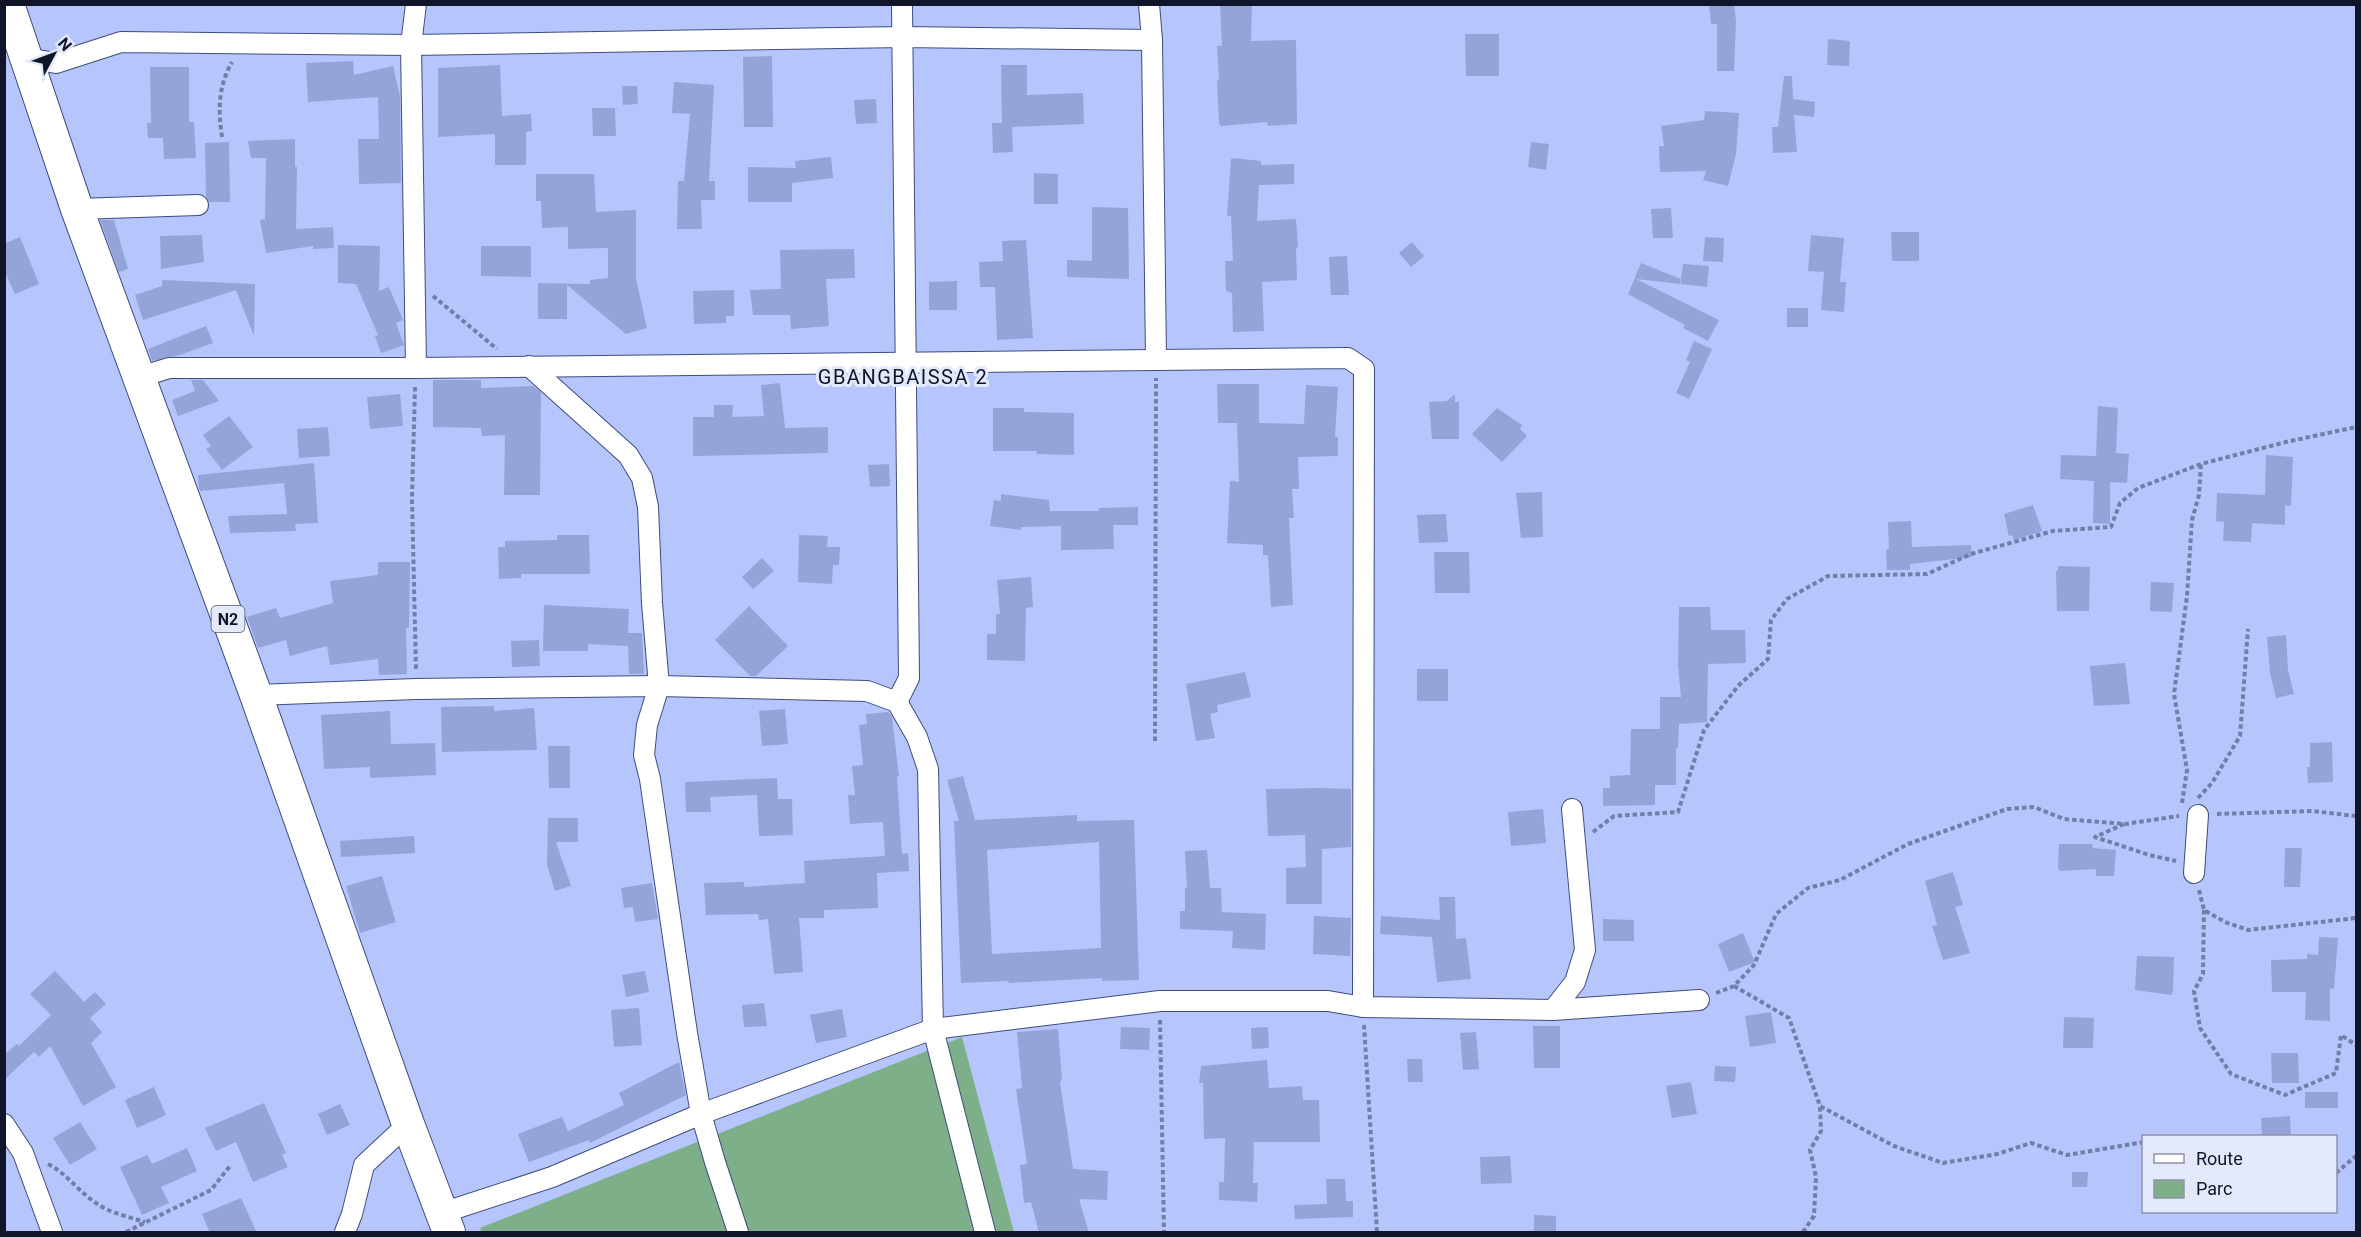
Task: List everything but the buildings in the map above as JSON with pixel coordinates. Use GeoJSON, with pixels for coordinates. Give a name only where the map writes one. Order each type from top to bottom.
{"type":"FeatureCollection","features":[{"type":"Feature","properties":{"kind":"highway","name":"N2"},"geometry":{"type":"LineString","coordinates":[[8,4],[77,209],[256,695],[408,1124],[446,1223]]}},
{"type":"Feature","properties":{"kind":"street"},"geometry":{"type":"LineString","coordinates":[[416,4],[411,45],[416,368]]}},
{"type":"Feature","properties":{"kind":"street"},"geometry":{"type":"LineString","coordinates":[[897,702],[909,678],[902,4]]}},
{"type":"Feature","properties":{"kind":"street"},"geometry":{"type":"LineString","coordinates":[[1149,4],[1152,40],[1156,360]]}},
{"type":"Feature","properties":{"kind":"street"},"geometry":{"type":"LineString","coordinates":[[26,58],[56,63],[121,42],[411,45],[903,37],[1152,40]]}},
{"type":"Feature","properties":{"kind":"street"},"geometry":{"type":"LineString","coordinates":[[77,209],[198,205]]}},
{"type":"Feature","properties":{"kind":"street"},"geometry":{"type":"LineString","coordinates":[[140,377],[169,368],[416,368],[1348,358],[1364,369],[1363,1006]]}},
{"type":"Feature","properties":{"kind":"street"},"geometry":{"type":"LineString","coordinates":[[523,366],[628,455],[642,478],[648,507],[652,603],[659,686],[647,725],[644,755],[651,779],[687,1033],[701,1114],[738,1233]]}},
{"type":"Feature","properties":{"kind":"street"},"geometry":{"type":"LineString","coordinates":[[256,695],[416,689],[659,686],[867,691],[897,702],[917,738],[928,769],[933,1029],[978,1229]]}},
{"type":"Feature","properties":{"kind":"street"},"geometry":{"type":"LineString","coordinates":[[2192,806],[2194,873]]}},
{"type":"Feature","properties":{"kind":"street"},"geometry":{"type":"LineString","coordinates":[[1553,1010],[1575,982],[1585,950],[1572,808]]}},
{"type":"Feature","properties":{"kind":"street"},"geometry":{"type":"LineString","coordinates":[[446,1223],[701,1114],[933,1029],[1160,1001],[1328,1000],[1363,1006],[1553,1010],[1700,1000]]}},
{"type":"Feature","properties":{"kind":"street"},"geometry":{"type":"LineString","coordinates":[[4,1124],[23,1153],[52,1233]]}},
{"type":"Feature","properties":{"kind":"street"},"geometry":{"type":"LineString","coordinates":[[345,1233],[364,1165],[408,1124]]}},
{"type":"Feature","properties":{"kind":"path"},"geometry":{"type":"LineString","coordinates":[[222,137],[219,103],[222,84],[243,43]]}},
{"type":"Feature","properties":{"kind":"path"},"geometry":{"type":"LineString","coordinates":[[414,262],[430,294],[523,366]]}},
{"type":"Feature","properties":{"kind":"path"},"geometry":{"type":"LineString","coordinates":[[1155,741],[1156,360]]}},
{"type":"Feature","properties":{"kind":"path"},"geometry":{"type":"LineString","coordinates":[[416,368],[412,498],[416,689]]}},
{"type":"Feature","properties":{"kind":"path"},"geometry":{"type":"LineString","coordinates":[[1575,845],[1614,816],[1678,812],[1704,730],[1738,686],[1768,659],[1771,620],[1787,599],[1828,576],[1927,574],[1971,554],[2053,531],[2111,527],[2120,503],[2138,488],[2201,464],[2286,442],[2356,428]]}},
{"type":"Feature","properties":{"kind":"path"},"geometry":{"type":"LineString","coordinates":[[2192,806],[2174,694],[2187,596],[2192,520],[2199,495],[2201,464]]}},
{"type":"Feature","properties":{"kind":"path"},"geometry":{"type":"LineString","coordinates":[[2192,806],[2212,783],[2240,736],[2248,629]]}},
{"type":"Feature","properties":{"kind":"path"},"geometry":{"type":"LineString","coordinates":[[2356,816],[2312,811],[2192,806],[2125,824],[2095,837],[2149,855],[2184,863],[2194,873],[2204,910],[2204,974],[2194,991],[2200,1028],[2231,1074],[2285,1095],[2336,1073],[2341,1035],[2356,1045]]}},
{"type":"Feature","properties":{"kind":"path"},"geometry":{"type":"LineString","coordinates":[[1700,1000],[1734,986],[1755,965],[1776,914],[1808,888],[1840,880],[1908,844],[2007,809],[2034,807],[2064,819],[2125,824]]}},
{"type":"Feature","properties":{"kind":"path"},"geometry":{"type":"LineString","coordinates":[[2204,910],[2225,922],[2248,930],[2356,918]]}},
{"type":"Feature","properties":{"kind":"path"},"geometry":{"type":"LineString","coordinates":[[1734,986],[1789,1018],[1820,1106],[1821,1131],[1810,1150],[1816,1177],[1814,1216],[1803,1233]]}},
{"type":"Feature","properties":{"kind":"path"},"geometry":{"type":"LineString","coordinates":[[1160,1001],[1164,1233]]}},
{"type":"Feature","properties":{"kind":"path"},"geometry":{"type":"LineString","coordinates":[[1363,1006],[1377,1233]]}},
{"type":"Feature","properties":{"kind":"path"},"geometry":{"type":"LineString","coordinates":[[1820,1106],[1894,1146],[1943,1163],[1997,1154],[2031,1143],[2067,1155],[2142,1142]]}},
{"type":"Feature","properties":{"kind":"path"},"geometry":{"type":"LineString","coordinates":[[23,1153],[56,1168],[97,1204],[145,1222]]}},
{"type":"Feature","properties":{"kind":"path"},"geometry":{"type":"LineString","coordinates":[[2337,1172],[2356,1156]]}},
{"type":"Feature","properties":{"kind":"path"},"geometry":{"type":"LineString","coordinates":[[126,1233],[211,1190],[230,1166]]}},
{"type":"Feature","properties":{"kind":"green space"},"geometry":{"type":"Polygon","coordinates":[[[962,1037],[1014,1232],[482,1232],[480,1228],[962,1037]]]}},
{"type":"Feature","properties":{"kind":"district","name":"GBANGBAISSA 2"},"geometry":{"type":"Point","coordinates":[903,377]}}]}
